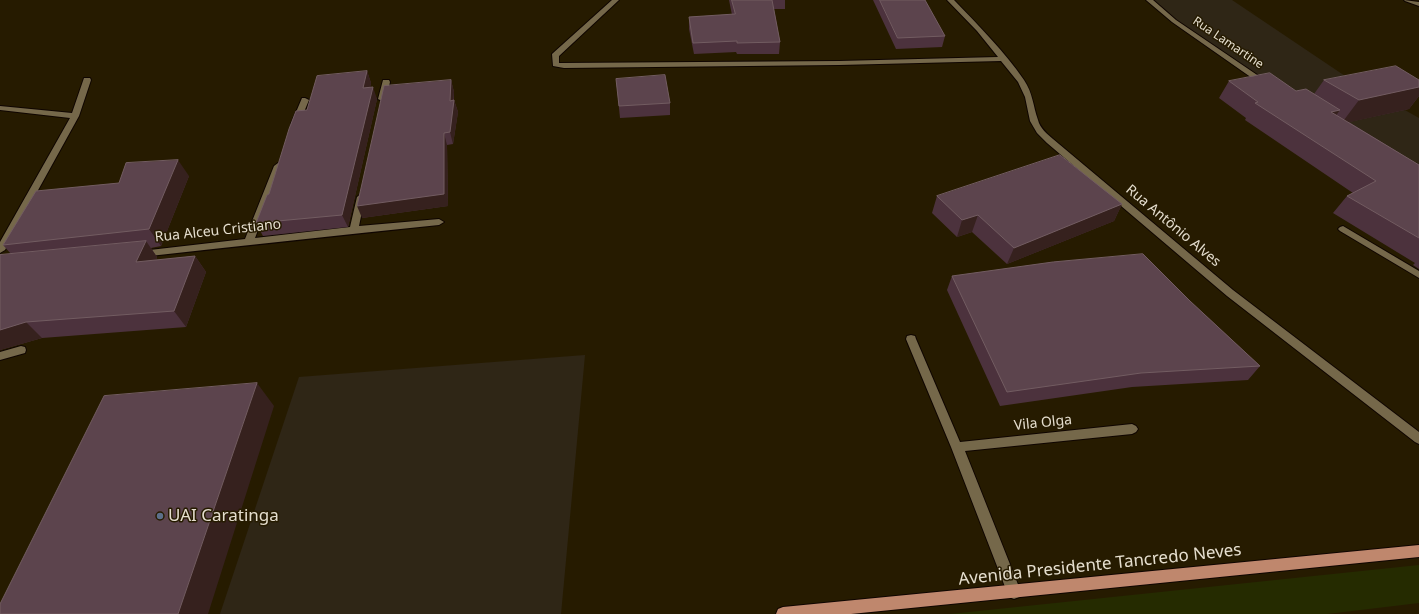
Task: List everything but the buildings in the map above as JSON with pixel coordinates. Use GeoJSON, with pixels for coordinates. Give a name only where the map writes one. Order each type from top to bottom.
{"type":"FeatureCollection","features":[{"type":"Feature","properties":{"kind":"main road","name":"Avenida Presidente Tancredo Neves"},"geometry":{"type":"LineString","coordinates":[[784,614],[1419,551]]}},
{"type":"Feature","properties":{"kind":"street"},"geometry":{"type":"LineString","coordinates":[[616,0],[555,56],[556,64],[564,66],[839,63],[1004,59]]}},
{"type":"Feature","properties":{"kind":"street","name":"Rua Antônio Alves"},"geometry":{"type":"LineString","coordinates":[[950,0],[1004,59],[1030,97],[1034,121],[1050,141],[1230,293],[1419,439]]}},
{"type":"Feature","properties":{"kind":"street","name":"Rua Lamartine"},"geometry":{"type":"LineString","coordinates":[[1149,0],[1174,21],[1242,69],[1274,89]]}},
{"type":"Feature","properties":{"kind":"street"},"geometry":{"type":"LineString","coordinates":[[1407,0],[1419,4]]}},
{"type":"Feature","properties":{"kind":"street"},"geometry":{"type":"LineString","coordinates":[[0,250],[75,116],[87,80]]}},
{"type":"Feature","properties":{"kind":"street"},"geometry":{"type":"LineString","coordinates":[[381,106],[386,82]]}},
{"type":"Feature","properties":{"kind":"street"},"geometry":{"type":"LineString","coordinates":[[291,136],[305,100]]}},
{"type":"Feature","properties":{"kind":"street"},"geometry":{"type":"LineString","coordinates":[[0,108],[75,116]]}},
{"type":"Feature","properties":{"kind":"street"},"geometry":{"type":"LineString","coordinates":[[248,243],[282,157]]}},
{"type":"Feature","properties":{"kind":"street"},"geometry":{"type":"LineString","coordinates":[[354,230],[362,191]]}},
{"type":"Feature","properties":{"kind":"street","name":"Rua Alceu Cristiano"},"geometry":{"type":"LineString","coordinates":[[132,255],[439,222]]}},
{"type":"Feature","properties":{"kind":"street"},"geometry":{"type":"LineString","coordinates":[[1342,229],[1419,275]]}},
{"type":"Feature","properties":{"kind":"street"},"geometry":{"type":"LineString","coordinates":[[911,340],[957,447],[1014,592]]}},
{"type":"Feature","properties":{"kind":"street"},"geometry":{"type":"LineString","coordinates":[[0,356],[21,350]]}},
{"type":"Feature","properties":{"kind":"street","name":"Vila Olga"},"geometry":{"type":"LineString","coordinates":[[957,447],[1132,429]]}},
{"type":"Feature","properties":{"kind":"shaded area"},"geometry":{"type":"Polygon","coordinates":[[[1149,0],[1232,0],[1348,78],[1419,118],[1419,177],[1242,69],[1149,0]]]}},
{"type":"Feature","properties":{"kind":"shaded area"},"geometry":{"type":"Polygon","coordinates":[[[585,355],[561,614],[220,614],[299,377],[585,355]]]}},
{"type":"Feature","properties":{"kind":"green space"},"geometry":{"type":"Polygon","coordinates":[[[1419,565],[1419,603],[1327,614],[950,614],[1419,565]]]}},
{"type":"Feature","properties":{"kind":"place","name":"UAI Caratinga"},"geometry":{"type":"Point","coordinates":[160,516]}}]}
